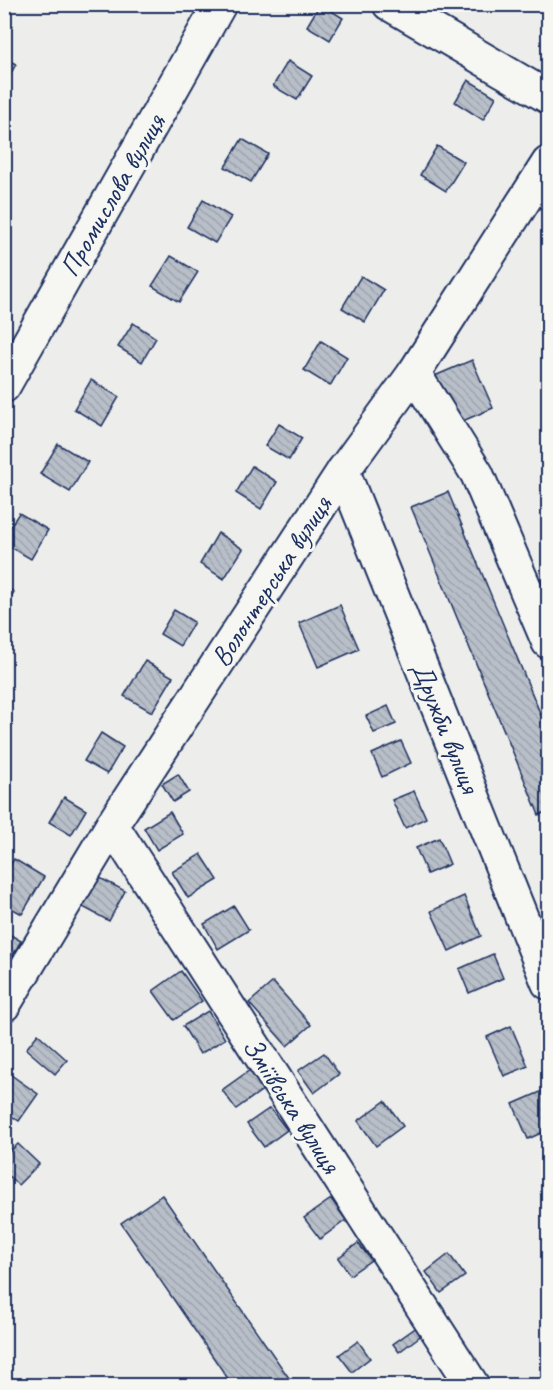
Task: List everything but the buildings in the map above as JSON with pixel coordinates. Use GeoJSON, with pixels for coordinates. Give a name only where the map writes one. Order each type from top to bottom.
{"type":"FeatureCollection","features":[{"type":"Feature","properties":{"kind":"street","name":"Промислова вулиця"},"geometry":{"type":"LineString","coordinates":[[4,386],[220,4]]}},
{"type":"Feature","properties":{"kind":"street"},"geometry":{"type":"LineString","coordinates":[[389,4],[549,97]]}},
{"type":"Feature","properties":{"kind":"street","name":"Волонтерська вулиця"},"geometry":{"type":"LineString","coordinates":[[4,1005],[112,825],[343,471],[414,373],[549,163]]}},
{"type":"Feature","properties":{"kind":"street"},"geometry":{"type":"LineString","coordinates":[[414,373],[477,474],[547,632]]}},
{"type":"Feature","properties":{"kind":"street","name":"Дружби вулиця"},"geometry":{"type":"LineString","coordinates":[[343,471],[549,982]]}},
{"type":"Feature","properties":{"kind":"street","name":"Зміївська вулиця"},"geometry":{"type":"LineString","coordinates":[[112,825],[473,1386]]}}]}
